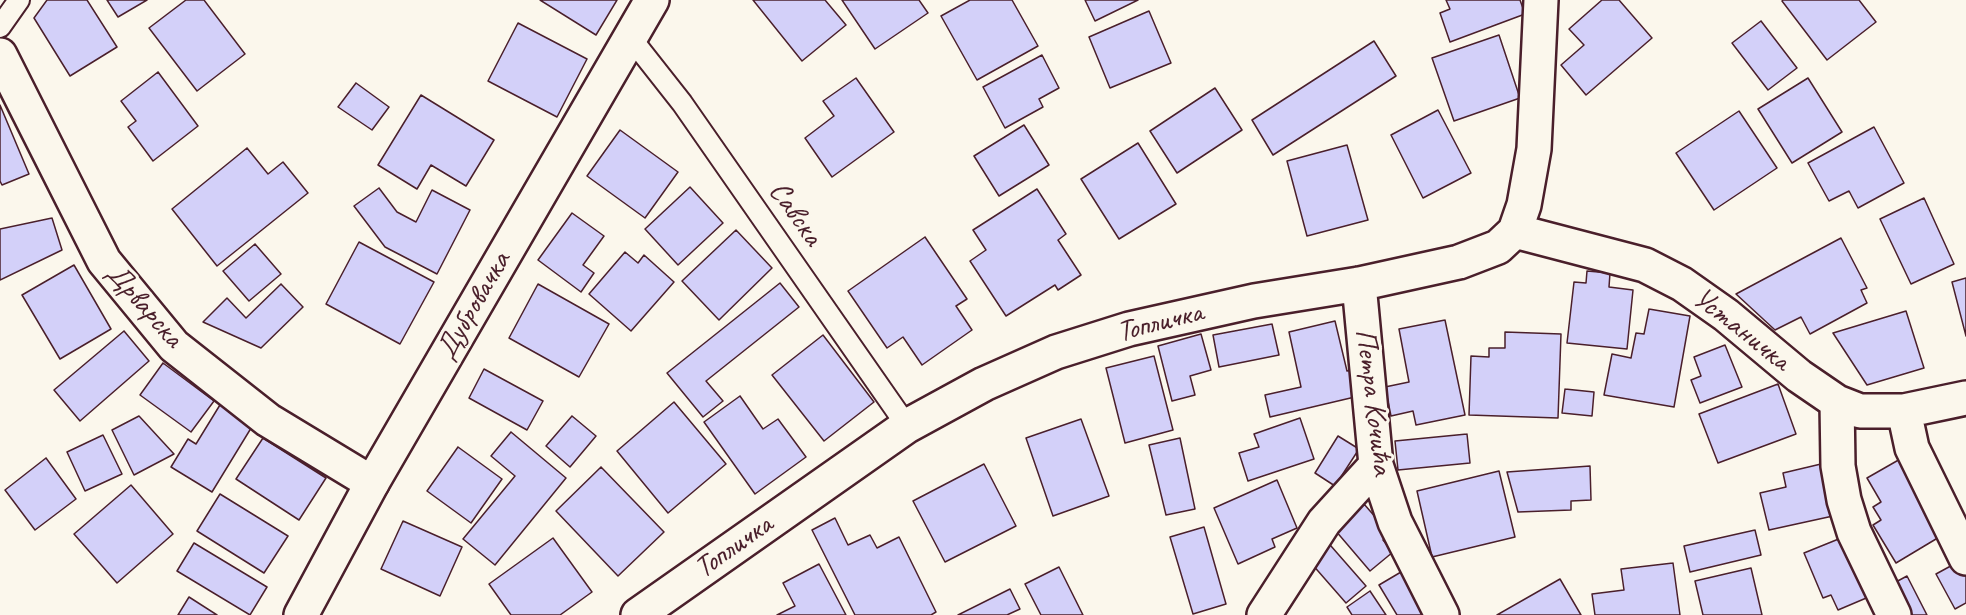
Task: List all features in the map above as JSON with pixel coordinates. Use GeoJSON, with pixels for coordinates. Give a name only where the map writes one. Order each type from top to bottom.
{"type":"FeatureCollection","features":[{"type":"Feature","properties":{"kind":"street","name":"Дубровачка"},"geometry":{"type":"LineString","coordinates":[[301,615],[372,483],[652,0]]}},
{"type":"Feature","properties":{"kind":"street"},"geometry":{"type":"LineString","coordinates":[[1515,231],[1524,205],[1534,149],[1541,0]]}},
{"type":"Feature","properties":{"kind":"street","name":"Дрварска"},"geometry":{"type":"LineString","coordinates":[[0,55],[104,261],[174,346],[268,420],[372,483]]}},
{"type":"Feature","properties":{"kind":"street","name":"Топличка"},"geometry":{"type":"LineString","coordinates":[[638,615],[907,426],[984,384],[1046,356],[1129,329],[1254,301],[1359,284],[1459,262],[1498,247],[1515,231]]}},
{"type":"Feature","properties":{"kind":"street","name":"Устаничка"},"geometry":{"type":"LineString","coordinates":[[1515,231],[1645,265],[1682,284],[1837,402],[1860,411],[1904,411],[1966,398]]}},
{"type":"Feature","properties":{"kind":"street","name":"Петра Кочића"},"geometry":{"type":"LineString","coordinates":[[1359,284],[1376,465],[1395,522],[1442,615]]}},
{"type":"Feature","properties":{"kind":"street"},"geometry":{"type":"LineString","coordinates":[[1837,402],[1838,466],[1844,500],[1854,532],[1894,615]]}},
{"type":"Feature","properties":{"kind":"street"},"geometry":{"type":"LineString","coordinates":[[1904,411],[1912,448],[1966,558]]}},
{"type":"Feature","properties":{"kind":"street"},"geometry":{"type":"LineString","coordinates":[[1264,615],[1324,522],[1376,465]]}},
{"type":"Feature","properties":{"kind":"lane"},"geometry":{"type":"LineString","coordinates":[[0,27],[19,0]]}},
{"type":"Feature","properties":{"kind":"lane","name":"Савска"},"geometry":{"type":"LineString","coordinates":[[630,37],[682,103],[907,426]]}},
{"type":"Feature","properties":{"kind":"building"},"geometry":{"type":"Polygon","coordinates":[[[47,0],[87,0],[117,47],[70,76],[34,18],[47,0]]]}},
{"type":"Feature","properties":{"kind":"building"},"geometry":{"type":"Polygon","coordinates":[[[107,0],[147,0],[118,17],[107,0]]]}},
{"type":"Feature","properties":{"kind":"building"},"geometry":{"type":"Polygon","coordinates":[[[186,0],[204,0],[245,54],[197,91],[149,28],[186,0]]]}},
{"type":"Feature","properties":{"kind":"building"},"geometry":{"type":"Polygon","coordinates":[[[540,0],[617,0],[596,35],[540,0]]]}},
{"type":"Feature","properties":{"kind":"building"},"geometry":{"type":"Polygon","coordinates":[[[753,0],[825,0],[846,25],[802,61],[753,0]]]}},
{"type":"Feature","properties":{"kind":"building"},"geometry":{"type":"Polygon","coordinates":[[[842,0],[919,0],[928,13],[875,49],[842,0]]]}},
{"type":"Feature","properties":{"kind":"building"},"geometry":{"type":"Polygon","coordinates":[[[970,0],[1012,0],[1038,46],[977,80],[941,16],[970,0]]]}},
{"type":"Feature","properties":{"kind":"building"},"geometry":{"type":"Polygon","coordinates":[[[1085,0],[1138,0],[1095,21],[1085,0]]]}},
{"type":"Feature","properties":{"kind":"building"},"geometry":{"type":"Polygon","coordinates":[[[1446,0],[1520,0],[1525,14],[1450,42],[1440,13],[1450,9],[1446,0]]]}},
{"type":"Feature","properties":{"kind":"building"},"geometry":{"type":"Polygon","coordinates":[[[1602,0],[1619,0],[1652,38],[1586,95],[1561,65],[1584,45],[1569,29],[1602,0]]]}},
{"type":"Feature","properties":{"kind":"building"},"geometry":{"type":"Polygon","coordinates":[[[1783,0],[1859,0],[1876,22],[1827,60],[1783,0]]]}},
{"type":"Feature","properties":{"kind":"building"},"geometry":{"type":"Polygon","coordinates":[[[1149,11],[1171,63],[1110,88],[1089,37],[1149,11]]]}},
{"type":"Feature","properties":{"kind":"building"},"geometry":{"type":"Polygon","coordinates":[[[1761,21],[1797,68],[1768,90],[1732,43],[1761,21]]]}},
{"type":"Feature","properties":{"kind":"building"},"geometry":{"type":"Polygon","coordinates":[[[518,23],[587,59],[557,117],[488,81],[518,23]]]}},
{"type":"Feature","properties":{"kind":"building"},"geometry":{"type":"Polygon","coordinates":[[[1499,35],[1520,98],[1454,121],[1432,58],[1499,35]]]}},
{"type":"Feature","properties":{"kind":"building"},"geometry":{"type":"Polygon","coordinates":[[[1374,41],[1396,76],[1273,155],[1252,120],[1374,41]]]}},
{"type":"Feature","properties":{"kind":"building"},"geometry":{"type":"Polygon","coordinates":[[[1042,55],[1059,88],[1039,99],[1043,107],[1005,128],[983,87],[1042,55]]]}},
{"type":"Feature","properties":{"kind":"building"},"geometry":{"type":"Polygon","coordinates":[[[158,72],[198,126],[153,161],[128,127],[136,121],[121,101],[158,72]]]}},
{"type":"Feature","properties":{"kind":"building"},"geometry":{"type":"Polygon","coordinates":[[[856,78],[894,132],[832,177],[805,138],[834,116],[823,101],[856,78]]]}},
{"type":"Feature","properties":{"kind":"building"},"geometry":{"type":"Polygon","coordinates":[[[1808,78],[1842,132],[1792,163],[1758,109],[1808,78]]]}},
{"type":"Feature","properties":{"kind":"building"},"geometry":{"type":"Polygon","coordinates":[[[356,83],[389,107],[372,130],[338,107],[356,83]]]}},
{"type":"Feature","properties":{"kind":"building"},"geometry":{"type":"Polygon","coordinates":[[[1215,88],[1242,130],[1177,173],[1150,131],[1215,88]]]}},
{"type":"Feature","properties":{"kind":"building"},"geometry":{"type":"Polygon","coordinates":[[[421,95],[494,140],[466,186],[431,165],[417,189],[378,165],[421,95]]]}},
{"type":"Feature","properties":{"kind":"building"},"geometry":{"type":"Polygon","coordinates":[[[0,105],[29,174],[2,185],[0,181],[0,105]]]}},
{"type":"Feature","properties":{"kind":"building"},"geometry":{"type":"Polygon","coordinates":[[[1438,110],[1471,173],[1423,198],[1391,135],[1438,110]]]}},
{"type":"Feature","properties":{"kind":"building"},"geometry":{"type":"Polygon","coordinates":[[[1739,111],[1777,168],[1714,210],[1676,153],[1739,111]]]}},
{"type":"Feature","properties":{"kind":"building"},"geometry":{"type":"Polygon","coordinates":[[[1024,125],[1049,165],[999,196],[974,156],[1024,125]]]}},
{"type":"Feature","properties":{"kind":"building"},"geometry":{"type":"Polygon","coordinates":[[[1874,127],[1904,183],[1858,208],[1849,191],[1829,201],[1808,163],[1874,127]]]}},
{"type":"Feature","properties":{"kind":"building"},"geometry":{"type":"Polygon","coordinates":[[[620,130],[678,172],[645,218],[587,176],[620,130]]]}},
{"type":"Feature","properties":{"kind":"building"},"geometry":{"type":"Polygon","coordinates":[[[1138,143],[1176,204],[1119,239],[1081,179],[1138,143]]]}},
{"type":"Feature","properties":{"kind":"building"},"geometry":{"type":"Polygon","coordinates":[[[1347,145],[1368,220],[1307,236],[1287,161],[1347,145]]]}},
{"type":"Feature","properties":{"kind":"building"},"geometry":{"type":"Polygon","coordinates":[[[247,148],[268,174],[283,162],[308,193],[217,266],[172,209],[247,148]]]}},
{"type":"Feature","properties":{"kind":"building"},"geometry":{"type":"Polygon","coordinates":[[[690,187],[723,223],[678,265],[645,229],[690,187]]]}},
{"type":"Feature","properties":{"kind":"building"},"geometry":{"type":"Polygon","coordinates":[[[379,188],[397,212],[416,222],[432,190],[470,210],[437,274],[385,247],[354,206],[379,188]]]}},
{"type":"Feature","properties":{"kind":"building"},"geometry":{"type":"Polygon","coordinates":[[[1037,189],[1066,234],[1058,240],[1081,275],[1058,290],[1055,285],[1006,316],[970,261],[986,250],[973,230],[1037,189]]]}},
{"type":"Feature","properties":{"kind":"building"},"geometry":{"type":"Polygon","coordinates":[[[1924,198],[1954,264],[1911,284],[1880,219],[1924,198]]]}},
{"type":"Feature","properties":{"kind":"building"},"geometry":{"type":"Polygon","coordinates":[[[572,213],[604,236],[583,265],[594,273],[581,292],[538,260],[572,213]]]}},
{"type":"Feature","properties":{"kind":"building"},"geometry":{"type":"Polygon","coordinates":[[[52,218],[62,250],[0,280],[0,229],[52,218]]]}},
{"type":"Feature","properties":{"kind":"building"},"geometry":{"type":"Polygon","coordinates":[[[736,230],[772,268],[719,320],[682,281],[736,230]]]}},
{"type":"Feature","properties":{"kind":"building"},"geometry":{"type":"Polygon","coordinates":[[[925,237],[967,299],[956,306],[972,330],[922,365],[903,337],[887,348],[848,291],[925,237]]]}},
{"type":"Feature","properties":{"kind":"building"},"geometry":{"type":"Polygon","coordinates":[[[1841,238],[1867,288],[1861,290],[1867,303],[1810,334],[1801,317],[1775,330],[1736,294],[1841,238]]]}},
{"type":"Feature","properties":{"kind":"building"},"geometry":{"type":"Polygon","coordinates":[[[359,242],[434,282],[400,344],[326,304],[359,242]]]}},
{"type":"Feature","properties":{"kind":"building"},"geometry":{"type":"Polygon","coordinates":[[[255,244],[281,274],[249,301],[223,271],[255,244]]]}},
{"type":"Feature","properties":{"kind":"building"},"geometry":{"type":"Polygon","coordinates":[[[625,252],[638,263],[644,255],[674,282],[631,331],[589,294],[625,252]]]}},
{"type":"Feature","properties":{"kind":"building"},"geometry":{"type":"Polygon","coordinates":[[[74,265],[111,329],[60,359],[22,295],[74,265]]]}},
{"type":"Feature","properties":{"kind":"building"},"geometry":{"type":"Polygon","coordinates":[[[1587,271],[1610,273],[1609,287],[1633,290],[1627,349],[1567,343],[1574,282],[1586,283],[1587,271]]]}},
{"type":"Feature","properties":{"kind":"building"},"geometry":{"type":"Polygon","coordinates":[[[1966,278],[1966,336],[1952,282],[1966,278]]]}},
{"type":"Feature","properties":{"kind":"building"},"geometry":{"type":"Polygon","coordinates":[[[780,283],[799,307],[706,381],[723,401],[703,417],[667,373],[780,283]]]}},
{"type":"Feature","properties":{"kind":"building"},"geometry":{"type":"Polygon","coordinates":[[[281,284],[303,307],[261,348],[203,322],[227,298],[246,318],[281,284]]]}},
{"type":"Feature","properties":{"kind":"building"},"geometry":{"type":"Polygon","coordinates":[[[538,284],[609,324],[579,377],[509,338],[538,284]]]}},
{"type":"Feature","properties":{"kind":"building"},"geometry":{"type":"Polygon","coordinates":[[[1649,309],[1690,316],[1674,407],[1604,395],[1612,354],[1631,358],[1636,333],[1644,334],[1649,309]]]}},
{"type":"Feature","properties":{"kind":"building"},"geometry":{"type":"Polygon","coordinates":[[[1906,311],[1924,368],[1867,385],[1833,333],[1906,311]]]}},
{"type":"Feature","properties":{"kind":"building"},"geometry":{"type":"Polygon","coordinates":[[[1445,320],[1465,415],[1416,425],[1413,411],[1391,416],[1385,387],[1409,382],[1399,329],[1445,320]]]}},
{"type":"Feature","properties":{"kind":"building"},"geometry":{"type":"Polygon","coordinates":[[[1335,321],[1347,371],[1353,370],[1359,396],[1270,417],[1265,395],[1301,387],[1289,332],[1335,321]]]}},
{"type":"Feature","properties":{"kind":"building"},"geometry":{"type":"Polygon","coordinates":[[[1272,324],[1279,355],[1219,367],[1213,335],[1272,324]]]}},
{"type":"Feature","properties":{"kind":"building"},"geometry":{"type":"Polygon","coordinates":[[[124,331],[149,361],[80,421],[54,390],[124,331]]]}},
{"type":"Feature","properties":{"kind":"building"},"geometry":{"type":"Polygon","coordinates":[[[1505,332],[1561,334],[1558,418],[1469,415],[1471,356],[1489,357],[1489,348],[1505,348],[1505,332]]]}},
{"type":"Feature","properties":{"kind":"building"},"geometry":{"type":"Polygon","coordinates":[[[1201,334],[1211,370],[1190,376],[1195,395],[1172,401],[1158,346],[1201,334]]]}},
{"type":"Feature","properties":{"kind":"building"},"geometry":{"type":"Polygon","coordinates":[[[823,335],[874,402],[824,441],[772,375],[823,335]]]}},
{"type":"Feature","properties":{"kind":"building"},"geometry":{"type":"Polygon","coordinates":[[[1725,345],[1742,387],[1700,403],[1691,380],[1701,376],[1694,357],[1725,345]]]}},
{"type":"Feature","properties":{"kind":"building"},"geometry":{"type":"Polygon","coordinates":[[[1154,356],[1173,430],[1125,443],[1106,368],[1154,356]]]}},
{"type":"Feature","properties":{"kind":"building"},"geometry":{"type":"Polygon","coordinates":[[[163,363],[214,401],[191,432],[140,395],[163,363]]]}},
{"type":"Feature","properties":{"kind":"building"},"geometry":{"type":"Polygon","coordinates":[[[484,369],[543,401],[527,430],[469,398],[484,369]]]}},
{"type":"Feature","properties":{"kind":"building"},"geometry":{"type":"Polygon","coordinates":[[[1778,384],[1796,434],[1718,463],[1699,414],[1778,384]]]}},
{"type":"Feature","properties":{"kind":"building"},"geometry":{"type":"Polygon","coordinates":[[[1565,389],[1594,392],[1592,416],[1562,413],[1565,389]]]}},
{"type":"Feature","properties":{"kind":"building"},"geometry":{"type":"Polygon","coordinates":[[[740,396],[763,429],[778,419],[806,457],[755,494],[704,422],[740,396]]]}},
{"type":"Feature","properties":{"kind":"building"},"geometry":{"type":"Polygon","coordinates":[[[223,400],[256,420],[212,492],[171,467],[188,439],[196,444],[223,400]]]}},
{"type":"Feature","properties":{"kind":"building"},"geometry":{"type":"Polygon","coordinates":[[[674,402],[726,464],[668,513],[617,451],[674,402]]]}},
{"type":"Feature","properties":{"kind":"building"},"geometry":{"type":"Polygon","coordinates":[[[139,416],[174,454],[134,475],[112,430],[139,416]]]}},
{"type":"Feature","properties":{"kind":"building"},"geometry":{"type":"Polygon","coordinates":[[[572,416],[596,436],[570,467],[546,446],[572,416]]]}},
{"type":"Feature","properties":{"kind":"building"},"geometry":{"type":"Polygon","coordinates":[[[1300,418],[1314,459],[1248,481],[1239,453],[1259,447],[1254,434],[1300,418]]]}},
{"type":"Feature","properties":{"kind":"building"},"geometry":{"type":"Polygon","coordinates":[[[1081,419],[1109,496],[1053,516],[1026,438],[1081,419]]]}},
{"type":"Feature","properties":{"kind":"building"},"geometry":{"type":"Polygon","coordinates":[[[511,432],[566,478],[495,565],[463,539],[515,476],[491,456],[511,432]]]}},
{"type":"Feature","properties":{"kind":"building"},"geometry":{"type":"Polygon","coordinates":[[[1467,434],[1470,463],[1398,470],[1395,441],[1467,434]]]}},
{"type":"Feature","properties":{"kind":"building"},"geometry":{"type":"Polygon","coordinates":[[[103,435],[122,474],[85,491],[67,452],[103,435]]]}},
{"type":"Feature","properties":{"kind":"building"},"geometry":{"type":"Polygon","coordinates":[[[1338,436],[1359,449],[1335,486],[1315,473],[1338,436]]]}},
{"type":"Feature","properties":{"kind":"building"},"geometry":{"type":"Polygon","coordinates":[[[263,438],[326,478],[299,520],[236,479],[263,438]]]}},
{"type":"Feature","properties":{"kind":"building"},"geometry":{"type":"Polygon","coordinates":[[[1180,438],[1195,509],[1166,515],[1149,445],[1180,438]]]}},
{"type":"Feature","properties":{"kind":"building"},"geometry":{"type":"Polygon","coordinates":[[[458,447],[502,479],[471,523],[427,491],[458,447]]]}},
{"type":"Feature","properties":{"kind":"building"},"geometry":{"type":"Polygon","coordinates":[[[46,458],[76,499],[35,530],[5,490],[46,458]]]}},
{"type":"Feature","properties":{"kind":"building"},"geometry":{"type":"Polygon","coordinates":[[[1902,458],[1946,533],[1896,563],[1873,525],[1881,520],[1873,507],[1881,502],[1867,478],[1902,458]]]}},
{"type":"Feature","properties":{"kind":"building"},"geometry":{"type":"Polygon","coordinates":[[[984,464],[1016,526],[945,562],[913,501],[984,464]]]}},
{"type":"Feature","properties":{"kind":"building"},"geometry":{"type":"Polygon","coordinates":[[[1821,464],[1833,516],[1769,530],[1760,493],[1786,487],[1783,473],[1821,464]]]}},
{"type":"Feature","properties":{"kind":"building"},"geometry":{"type":"Polygon","coordinates":[[[1590,466],[1591,500],[1571,501],[1571,510],[1518,512],[1507,472],[1590,466]]]}},
{"type":"Feature","properties":{"kind":"building"},"geometry":{"type":"Polygon","coordinates":[[[601,467],[664,532],[618,576],[556,511],[601,467]]]}},
{"type":"Feature","properties":{"kind":"building"},"geometry":{"type":"Polygon","coordinates":[[[1499,471],[1515,537],[1432,557],[1417,491],[1499,471]]]}},
{"type":"Feature","properties":{"kind":"building"},"geometry":{"type":"Polygon","coordinates":[[[1277,480],[1297,528],[1272,539],[1275,547],[1238,564],[1214,508],[1277,480]]]}},
{"type":"Feature","properties":{"kind":"building"},"geometry":{"type":"Polygon","coordinates":[[[131,485],[173,534],[117,583],[74,534],[131,485]]]}},
{"type":"Feature","properties":{"kind":"building"},"geometry":{"type":"Polygon","coordinates":[[[220,494],[288,536],[264,573],[197,531],[220,494]]]}},
{"type":"Feature","properties":{"kind":"building"},"geometry":{"type":"Polygon","coordinates":[[[1364,504],[1390,534],[1383,540],[1393,552],[1370,571],[1335,530],[1364,504]]]}},
{"type":"Feature","properties":{"kind":"building"},"geometry":{"type":"Polygon","coordinates":[[[835,518],[848,545],[870,535],[877,548],[899,537],[936,612],[931,615],[855,615],[812,530],[835,518]]]}},
{"type":"Feature","properties":{"kind":"building"},"geometry":{"type":"Polygon","coordinates":[[[403,521],[462,547],[440,596],[381,569],[403,521]]]}},
{"type":"Feature","properties":{"kind":"building"},"geometry":{"type":"Polygon","coordinates":[[[1204,527],[1226,604],[1193,614],[1170,537],[1204,527]]]}},
{"type":"Feature","properties":{"kind":"building"},"geometry":{"type":"Polygon","coordinates":[[[1755,530],[1761,555],[1690,572],[1684,546],[1755,530]]]}},
{"type":"Feature","properties":{"kind":"building"},"geometry":{"type":"Polygon","coordinates":[[[1846,536],[1871,596],[1838,610],[1831,595],[1823,598],[1804,553],[1846,536]]]}},
{"type":"Feature","properties":{"kind":"building"},"geometry":{"type":"Polygon","coordinates":[[[553,538],[592,592],[560,615],[511,615],[489,584],[553,538]]]}},
{"type":"Feature","properties":{"kind":"building"},"geometry":{"type":"Polygon","coordinates":[[[1324,538],[1366,586],[1346,603],[1311,563],[1324,538]]]}},
{"type":"Feature","properties":{"kind":"building"},"geometry":{"type":"Polygon","coordinates":[[[194,543],[267,587],[250,615],[177,571],[194,543]]]}},
{"type":"Feature","properties":{"kind":"building"},"geometry":{"type":"Polygon","coordinates":[[[1958,562],[1966,576],[1966,603],[1955,609],[1936,574],[1958,562]]]}},
{"type":"Feature","properties":{"kind":"building"},"geometry":{"type":"Polygon","coordinates":[[[1673,563],[1680,615],[1595,615],[1592,594],[1624,590],[1621,569],[1673,563]]]}},
{"type":"Feature","properties":{"kind":"building"},"geometry":{"type":"Polygon","coordinates":[[[819,564],[846,615],[777,615],[795,606],[783,583],[819,564]]]}},
{"type":"Feature","properties":{"kind":"building"},"geometry":{"type":"Polygon","coordinates":[[[1059,567],[1083,615],[1041,615],[1025,584],[1059,567]]]}},
{"type":"Feature","properties":{"kind":"building"},"geometry":{"type":"Polygon","coordinates":[[[1751,568],[1762,615],[1703,615],[1695,581],[1751,568]]]}},
{"type":"Feature","properties":{"kind":"building"},"geometry":{"type":"Polygon","coordinates":[[[1401,572],[1428,615],[1397,615],[1379,585],[1401,572]]]}},
{"type":"Feature","properties":{"kind":"building"},"geometry":{"type":"Polygon","coordinates":[[[1907,576],[1927,615],[1911,615],[1894,583],[1907,576]]]}},
{"type":"Feature","properties":{"kind":"building"},"geometry":{"type":"Polygon","coordinates":[[[1560,579],[1581,615],[1497,615],[1560,579]]]}},
{"type":"Feature","properties":{"kind":"building"},"geometry":{"type":"Polygon","coordinates":[[[1010,589],[1020,609],[1007,615],[958,615],[1010,589]]]}},
{"type":"Feature","properties":{"kind":"building"},"geometry":{"type":"Polygon","coordinates":[[[1370,591],[1386,615],[1352,615],[1347,607],[1370,591]]]}},
{"type":"Feature","properties":{"kind":"building"},"geometry":{"type":"Polygon","coordinates":[[[189,597],[217,615],[178,615],[189,597]]]}}]}
